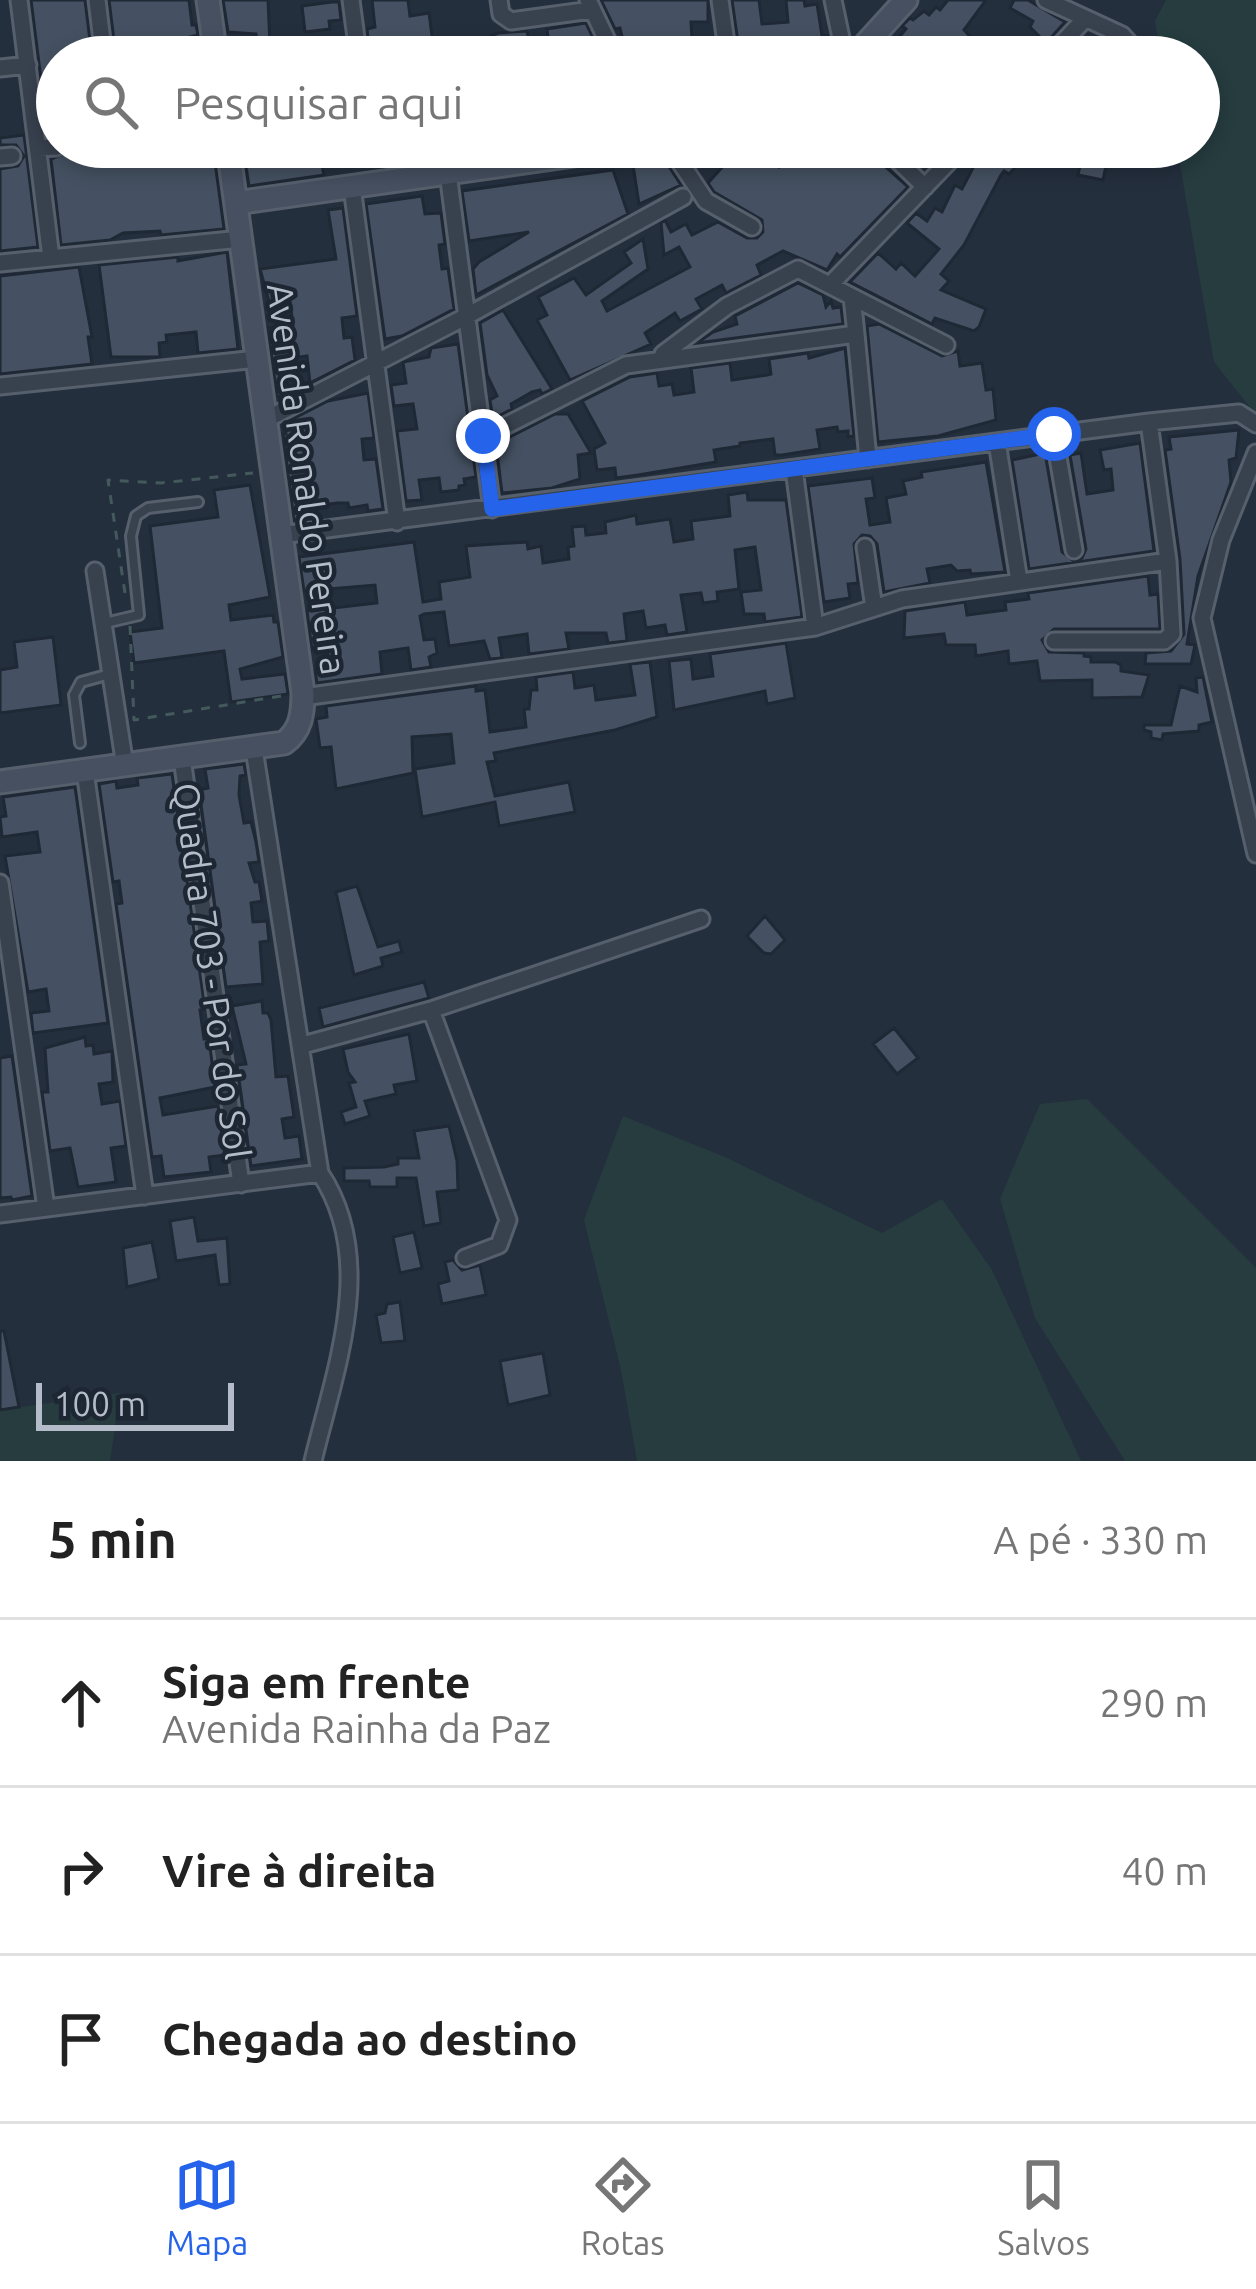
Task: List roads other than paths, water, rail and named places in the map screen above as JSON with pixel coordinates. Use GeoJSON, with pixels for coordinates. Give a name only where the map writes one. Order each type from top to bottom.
{"type":"FeatureCollection","features":[{"type":"Feature","properties":{"kind":"street"},"geometry":{"type":"LineString","coordinates":[[19,0],[36,131]]}},
{"type":"Feature","properties":{"kind":"street"},"geometry":{"type":"LineString","coordinates":[[97,0],[101,36]]}},
{"type":"Feature","properties":{"kind":"street"},"geometry":{"type":"LineString","coordinates":[[208,0],[213,36]]}},
{"type":"Feature","properties":{"kind":"street"},"geometry":{"type":"LineString","coordinates":[[351,0],[356,36]]}},
{"type":"Feature","properties":{"kind":"street"},"geometry":{"type":"LineString","coordinates":[[720,0],[725,36]]}},
{"type":"Feature","properties":{"kind":"street"},"geometry":{"type":"LineString","coordinates":[[833,0],[843,36]]}},
{"type":"Feature","properties":{"kind":"street"},"geometry":{"type":"LineString","coordinates":[[870,36],[906,0]]}},
{"type":"Feature","properties":{"kind":"street"},"geometry":{"type":"LineString","coordinates":[[1046,0],[1123,36]]}},
{"type":"Feature","properties":{"kind":"street"},"geometry":{"type":"LineString","coordinates":[[499,4],[504,18],[512,21],[589,5],[604,36]]}},
{"type":"Feature","properties":{"kind":"street"},"geometry":{"type":"LineString","coordinates":[[1069,36],[1081,23]]}},
{"type":"Feature","properties":{"kind":"street"},"geometry":{"type":"LineString","coordinates":[[0,68],[28,64]]}},
{"type":"Feature","properties":{"kind":"street"},"geometry":{"type":"LineString","coordinates":[[40,168],[51,258]]}},
{"type":"Feature","properties":{"kind":"street","name":"Avenida Ronaldo Pereira"},"geometry":{"type":"LineString","coordinates":[[0,782],[254,749],[292,738],[301,720],[303,695],[231,168]]}},
{"type":"Feature","properties":{"kind":"street"},"geometry":{"type":"LineString","coordinates":[[236,203],[474,168]]}},
{"type":"Feature","properties":{"kind":"street"},"geometry":{"type":"LineString","coordinates":[[684,168],[706,201],[752,227]]}},
{"type":"Feature","properties":{"kind":"street"},"geometry":{"type":"LineString","coordinates":[[906,168],[925,187]]}},
{"type":"Feature","properties":{"kind":"street"},"geometry":{"type":"LineString","coordinates":[[830,285],[943,168]]}},
{"type":"Feature","properties":{"kind":"street"},"geometry":{"type":"LineString","coordinates":[[448,173],[492,509]]}},
{"type":"Feature","properties":{"kind":"street"},"geometry":{"type":"LineString","coordinates":[[352,187],[397,522]]}},
{"type":"Feature","properties":{"kind":"street"},"geometry":{"type":"LineString","coordinates":[[265,420],[683,197]]}},
{"type":"Feature","properties":{"kind":"street"},"geometry":{"type":"LineString","coordinates":[[0,263],[241,239]]}},
{"type":"Feature","properties":{"kind":"street"},"geometry":{"type":"LineString","coordinates":[[656,358],[727,306],[794,269],[946,345]]}},
{"type":"Feature","properties":{"kind":"street"},"geometry":{"type":"LineString","coordinates":[[852,297],[868,459]]}},
{"type":"Feature","properties":{"kind":"street"},"geometry":{"type":"LineString","coordinates":[[483,436],[603,373],[656,358],[856,334]]}},
{"type":"Feature","properties":{"kind":"street"},"geometry":{"type":"LineString","coordinates":[[0,386],[257,359]]}},
{"type":"Feature","properties":{"kind":"street"},"geometry":{"type":"LineString","coordinates":[[281,535],[1149,422],[1235,413],[1256,424]]}},
{"type":"Feature","properties":{"kind":"street"},"geometry":{"type":"LineString","coordinates":[[1054,641],[1168,639],[1173,629],[1149,422]]}},
{"type":"Feature","properties":{"kind":"street"},"geometry":{"type":"LineString","coordinates":[[1054,434],[1074,550]]}},
{"type":"Feature","properties":{"kind":"street"},"geometry":{"type":"LineString","coordinates":[[997,442],[1019,581]]}},
{"type":"Feature","properties":{"kind":"street"},"geometry":{"type":"LineString","coordinates":[[1256,453],[1221,540],[1205,593],[1202,631],[1256,854]]}},
{"type":"Feature","properties":{"kind":"street"},"geometry":{"type":"LineString","coordinates":[[794,469],[814,627]]}},
{"type":"Feature","properties":{"kind":"street"},"geometry":{"type":"LineString","coordinates":[[866,547],[874,608]]}},
{"type":"Feature","properties":{"kind":"street"},"geometry":{"type":"LineString","coordinates":[[303,695],[814,627],[902,598],[1168,561]]}},
{"type":"Feature","properties":{"kind":"street"},"geometry":{"type":"LineString","coordinates":[[95,571],[125,766]]}},
{"type":"Feature","properties":{"kind":"street"},"geometry":{"type":"LineString","coordinates":[[254,749],[320,1173],[338,1199],[351,1282],[349,1310],[313,1461]]}},
{"type":"Feature","properties":{"kind":"street","name":"Quadra 703 - Por do Sol"},"geometry":{"type":"LineString","coordinates":[[182,758],[242,1184]]}},
{"type":"Feature","properties":{"kind":"street"},"geometry":{"type":"LineString","coordinates":[[85,771],[145,1196]]}},
{"type":"Feature","properties":{"kind":"street"},"geometry":{"type":"LineString","coordinates":[[0,883],[46,1208]]}},
{"type":"Feature","properties":{"kind":"street"},"geometry":{"type":"LineString","coordinates":[[303,1045],[431,1010],[701,919]]}},
{"type":"Feature","properties":{"kind":"street"},"geometry":{"type":"LineString","coordinates":[[431,1010],[508,1220],[499,1245],[465,1258]]}},
{"type":"Feature","properties":{"kind":"street"},"geometry":{"type":"LineString","coordinates":[[0,1214],[320,1173]]}},
{"type":"Feature","properties":{"kind":"lane"},"geometry":{"type":"LineString","coordinates":[[104,624],[129,620],[139,613],[131,536],[136,516],[148,508],[198,502]]}},
{"type":"Feature","properties":{"kind":"lane"},"geometry":{"type":"LineString","coordinates":[[80,743],[74,695],[81,682],[112,674]]}}]}
